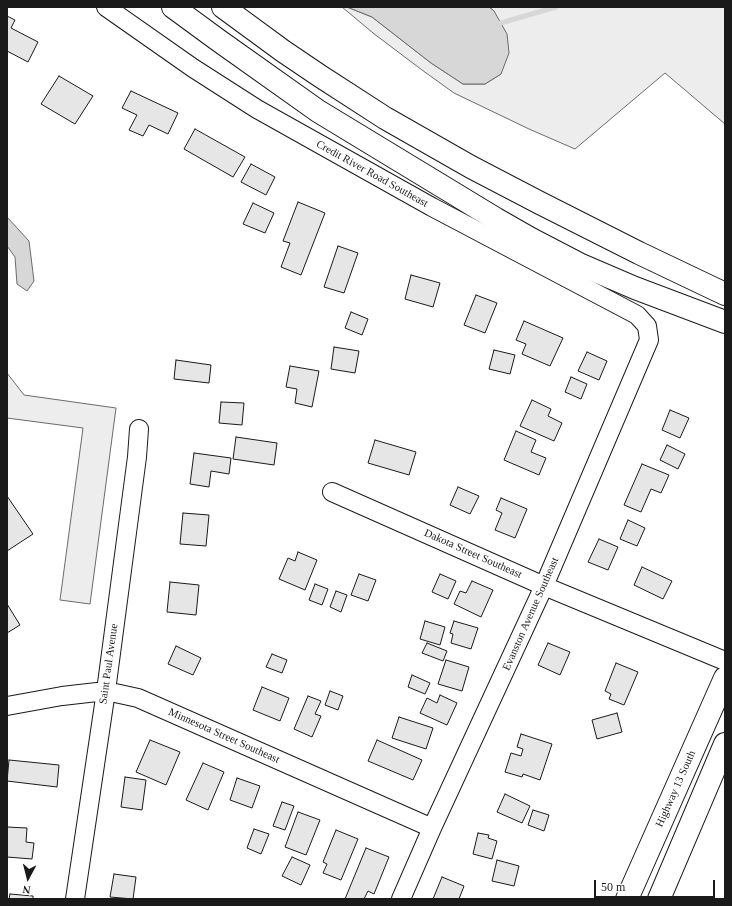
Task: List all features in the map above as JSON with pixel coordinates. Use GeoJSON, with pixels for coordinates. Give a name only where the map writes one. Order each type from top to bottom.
{"type":"FeatureCollection","features":[{"type":"Feature","properties":{"kind":"main road"},"geometry":{"type":"LineString","coordinates":[[174,7],[318,111],[496,219],[579,264],[635,288],[725,322]]}},
{"type":"Feature","properties":{"kind":"main road"},"geometry":{"type":"LineString","coordinates":[[223,7],[295,59],[385,118],[471,167],[540,203],[725,294]]}},
{"type":"Feature","properties":{"kind":"main road","name":"Highway 13 South"},"geometry":{"type":"LineString","coordinates":[[627,899],[725,678]]}},
{"type":"Feature","properties":{"kind":"main road"},"geometry":{"type":"LineString","coordinates":[[659,899],[725,744]]}},
{"type":"Feature","properties":{"kind":"street","name":"Credit River Road Southeast"},"geometry":{"type":"LineString","coordinates":[[106,7],[193,68],[257,109],[432,207],[637,315],[647,326]]}},
{"type":"Feature","properties":{"kind":"street","name":"Evanston Avenue Southeast"},"geometry":{"type":"LineString","coordinates":[[401,899],[432,828],[544,586],[649,340],[647,326]]}},
{"type":"Feature","properties":{"kind":"street","name":"Saint Paul Avenue"},"geometry":{"type":"LineString","coordinates":[[75,899],[106,691],[137,457],[139,429]]}},
{"type":"Feature","properties":{"kind":"street","name":"Dakota Street Southeast"},"geometry":{"type":"LineString","coordinates":[[332,492],[544,586],[725,661]]}},
{"type":"Feature","properties":{"kind":"street","name":"Minnesota Street Southeast"},"geometry":{"type":"LineString","coordinates":[[7,706],[62,696],[106,691],[138,698],[432,828]]}},
{"type":"Feature","properties":{"kind":"shaded area"},"geometry":{"type":"Polygon","coordinates":[[[342,7],[347,7],[372,17],[431,63],[463,84],[485,84],[501,74],[494,11],[489,7],[725,7],[725,124],[665,73],[575,149],[454,93],[373,33],[342,7]]]}},
{"type":"Feature","properties":{"kind":"shaded area"},"geometry":{"type":"Polygon","coordinates":[[[347,7],[489,7],[494,11],[507,34],[509,53],[501,74],[485,84],[463,84],[431,63],[372,17],[347,7]]]}},
{"type":"Feature","properties":{"kind":"shaded area"},"geometry":{"type":"Polygon","coordinates":[[[7,217],[29,241],[34,281],[27,291],[17,284],[15,257],[7,246],[7,217]]]}},
{"type":"Feature","properties":{"kind":"shaded area"},"geometry":{"type":"Polygon","coordinates":[[[7,373],[24,395],[116,408],[90,604],[60,600],[83,428],[7,418],[7,373]]]}},
{"type":"Feature","properties":{"kind":"building"},"geometry":{"type":"Polygon","coordinates":[[[7,16],[15,20],[11,28],[38,42],[28,62],[7,51],[7,16]]]}},
{"type":"Feature","properties":{"kind":"building"},"geometry":{"type":"Polygon","coordinates":[[[59,76],[93,96],[75,124],[41,104],[59,76]]]}},
{"type":"Feature","properties":{"kind":"building"},"geometry":{"type":"Polygon","coordinates":[[[131,91],[178,113],[168,134],[149,125],[143,136],[129,130],[137,115],[122,108],[131,91]]]}},
{"type":"Feature","properties":{"kind":"building"},"geometry":{"type":"Polygon","coordinates":[[[195,129],[245,157],[233,177],[184,149],[195,129]]]}},
{"type":"Feature","properties":{"kind":"building"},"geometry":{"type":"Polygon","coordinates":[[[251,164],[275,177],[266,195],[241,182],[251,164]]]}},
{"type":"Feature","properties":{"kind":"building"},"geometry":{"type":"Polygon","coordinates":[[[298,202],[325,213],[301,275],[281,267],[290,243],[283,241],[298,202]]]}},
{"type":"Feature","properties":{"kind":"building"},"geometry":{"type":"Polygon","coordinates":[[[253,203],[274,213],[265,233],[243,224],[253,203]]]}},
{"type":"Feature","properties":{"kind":"building"},"geometry":{"type":"Polygon","coordinates":[[[338,246],[358,253],[344,293],[324,287],[338,246]]]}},
{"type":"Feature","properties":{"kind":"building"},"geometry":{"type":"Polygon","coordinates":[[[411,275],[440,283],[433,307],[405,299],[411,275]]]}},
{"type":"Feature","properties":{"kind":"building"},"geometry":{"type":"Polygon","coordinates":[[[476,295],[497,303],[485,333],[464,325],[476,295]]]}},
{"type":"Feature","properties":{"kind":"building"},"geometry":{"type":"Polygon","coordinates":[[[351,312],[368,319],[362,335],[345,328],[351,312]]]}},
{"type":"Feature","properties":{"kind":"building"},"geometry":{"type":"Polygon","coordinates":[[[524,321],[563,338],[550,366],[522,354],[526,344],[516,340],[524,321]]]}},
{"type":"Feature","properties":{"kind":"building"},"geometry":{"type":"Polygon","coordinates":[[[334,347],[359,351],[355,373],[331,369],[334,347]]]}},
{"type":"Feature","properties":{"kind":"building"},"geometry":{"type":"Polygon","coordinates":[[[494,350],[515,355],[510,374],[489,369],[494,350]]]}},
{"type":"Feature","properties":{"kind":"building"},"geometry":{"type":"Polygon","coordinates":[[[587,352],[607,361],[599,380],[578,371],[587,352]]]}},
{"type":"Feature","properties":{"kind":"building"},"geometry":{"type":"Polygon","coordinates":[[[176,360],[211,365],[209,383],[174,379],[176,360]]]}},
{"type":"Feature","properties":{"kind":"building"},"geometry":{"type":"Polygon","coordinates":[[[290,366],[319,371],[312,407],[295,403],[297,389],[286,387],[290,366]]]}},
{"type":"Feature","properties":{"kind":"building"},"geometry":{"type":"Polygon","coordinates":[[[571,377],[587,384],[581,399],[565,392],[571,377]]]}},
{"type":"Feature","properties":{"kind":"building"},"geometry":{"type":"Polygon","coordinates":[[[532,400],[551,409],[548,416],[562,423],[554,441],[520,426],[532,400]]]}},
{"type":"Feature","properties":{"kind":"building"},"geometry":{"type":"Polygon","coordinates":[[[221,402],[244,403],[242,425],[219,423],[221,402]]]}},
{"type":"Feature","properties":{"kind":"building"},"geometry":{"type":"Polygon","coordinates":[[[670,410],[689,418],[680,438],[662,430],[670,410]]]}},
{"type":"Feature","properties":{"kind":"building"},"geometry":{"type":"Polygon","coordinates":[[[516,431],[536,440],[531,452],[546,458],[539,475],[504,460],[516,431]]]}},
{"type":"Feature","properties":{"kind":"building"},"geometry":{"type":"Polygon","coordinates":[[[236,437],[277,443],[274,465],[233,459],[236,437]]]}},
{"type":"Feature","properties":{"kind":"building"},"geometry":{"type":"Polygon","coordinates":[[[375,440],[416,452],[409,475],[368,463],[375,440]]]}},
{"type":"Feature","properties":{"kind":"building"},"geometry":{"type":"Polygon","coordinates":[[[667,445],[685,454],[678,469],[660,460],[667,445]]]}},
{"type":"Feature","properties":{"kind":"building"},"geometry":{"type":"Polygon","coordinates":[[[194,453],[231,458],[229,474],[211,471],[209,487],[190,484],[194,453]]]}},
{"type":"Feature","properties":{"kind":"building"},"geometry":{"type":"Polygon","coordinates":[[[642,464],[669,475],[661,493],[651,489],[641,512],[624,505],[642,464]]]}},
{"type":"Feature","properties":{"kind":"building"},"geometry":{"type":"Polygon","coordinates":[[[458,487],[479,496],[470,514],[450,505],[458,487]]]}},
{"type":"Feature","properties":{"kind":"building"},"geometry":{"type":"Polygon","coordinates":[[[7,496],[33,534],[7,551],[7,496]]]}},
{"type":"Feature","properties":{"kind":"building"},"geometry":{"type":"Polygon","coordinates":[[[501,498],[527,509],[515,538],[495,530],[502,513],[496,510],[501,498]]]}},
{"type":"Feature","properties":{"kind":"building"},"geometry":{"type":"Polygon","coordinates":[[[183,513],[209,515],[206,546],[180,544],[183,513]]]}},
{"type":"Feature","properties":{"kind":"building"},"geometry":{"type":"Polygon","coordinates":[[[628,520],[645,528],[637,546],[620,539],[628,520]]]}},
{"type":"Feature","properties":{"kind":"building"},"geometry":{"type":"Polygon","coordinates":[[[599,539],[618,547],[608,570],[588,562],[599,539]]]}},
{"type":"Feature","properties":{"kind":"building"},"geometry":{"type":"Polygon","coordinates":[[[298,552],[317,560],[305,590],[279,579],[288,558],[295,561],[298,552]]]}},
{"type":"Feature","properties":{"kind":"building"},"geometry":{"type":"Polygon","coordinates":[[[642,567],[672,581],[663,599],[634,585],[642,567]]]}},
{"type":"Feature","properties":{"kind":"building"},"geometry":{"type":"Polygon","coordinates":[[[359,574],[376,580],[368,601],[351,595],[359,574]]]}},
{"type":"Feature","properties":{"kind":"building"},"geometry":{"type":"Polygon","coordinates":[[[440,574],[456,581],[448,599],[432,592],[440,574]]]}},
{"type":"Feature","properties":{"kind":"building"},"geometry":{"type":"Polygon","coordinates":[[[472,581],[493,590],[481,617],[454,604],[460,591],[466,593],[472,581]]]}},
{"type":"Feature","properties":{"kind":"building"},"geometry":{"type":"Polygon","coordinates":[[[170,582],[199,585],[196,615],[167,612],[170,582]]]}},
{"type":"Feature","properties":{"kind":"building"},"geometry":{"type":"Polygon","coordinates":[[[315,584],[328,589],[322,605],[309,600],[315,584]]]}},
{"type":"Feature","properties":{"kind":"building"},"geometry":{"type":"Polygon","coordinates":[[[336,591],[347,595],[341,612],[330,607],[336,591]]]}},
{"type":"Feature","properties":{"kind":"building"},"geometry":{"type":"Polygon","coordinates":[[[7,604],[20,625],[7,633],[7,604]]]}},
{"type":"Feature","properties":{"kind":"building"},"geometry":{"type":"Polygon","coordinates":[[[425,621],[445,627],[440,645],[420,639],[425,621]]]}},
{"type":"Feature","properties":{"kind":"building"},"geometry":{"type":"Polygon","coordinates":[[[454,621],[478,628],[471,649],[451,643],[453,634],[450,633],[454,621]]]}},
{"type":"Feature","properties":{"kind":"building"},"geometry":{"type":"Polygon","coordinates":[[[427,643],[447,651],[443,661],[422,653],[427,643]]]}},
{"type":"Feature","properties":{"kind":"building"},"geometry":{"type":"Polygon","coordinates":[[[548,643],[570,652],[560,675],[538,665],[548,643]]]}},
{"type":"Feature","properties":{"kind":"building"},"geometry":{"type":"Polygon","coordinates":[[[176,646],[201,658],[193,675],[168,664],[176,646]]]}},
{"type":"Feature","properties":{"kind":"building"},"geometry":{"type":"Polygon","coordinates":[[[272,654],[287,660],[282,673],[266,667],[272,654]]]}},
{"type":"Feature","properties":{"kind":"building"},"geometry":{"type":"Polygon","coordinates":[[[446,660],[469,667],[462,691],[438,684],[446,660]]]}},
{"type":"Feature","properties":{"kind":"building"},"geometry":{"type":"Polygon","coordinates":[[[616,663],[638,672],[624,705],[609,699],[611,694],[605,691],[616,663]]]}},
{"type":"Feature","properties":{"kind":"building"},"geometry":{"type":"Polygon","coordinates":[[[412,675],[430,683],[425,694],[408,687],[412,675]]]}},
{"type":"Feature","properties":{"kind":"building"},"geometry":{"type":"Polygon","coordinates":[[[262,687],[289,698],[280,721],[253,710],[262,687]]]}},
{"type":"Feature","properties":{"kind":"building"},"geometry":{"type":"Polygon","coordinates":[[[330,691],[343,696],[338,710],[325,705],[330,691]]]}},
{"type":"Feature","properties":{"kind":"building"},"geometry":{"type":"Polygon","coordinates":[[[440,695],[457,703],[447,725],[420,713],[427,698],[437,703],[440,695]]]}},
{"type":"Feature","properties":{"kind":"building"},"geometry":{"type":"Polygon","coordinates":[[[308,696],[321,701],[315,714],[321,716],[312,737],[294,729],[308,696]]]}},
{"type":"Feature","properties":{"kind":"building"},"geometry":{"type":"Polygon","coordinates":[[[617,713],[622,732],[597,739],[592,720],[617,713]]]}},
{"type":"Feature","properties":{"kind":"building"},"geometry":{"type":"Polygon","coordinates":[[[399,717],[433,728],[426,749],[392,738],[399,717]]]}},
{"type":"Feature","properties":{"kind":"building"},"geometry":{"type":"Polygon","coordinates":[[[521,734],[552,744],[540,780],[523,774],[522,777],[505,772],[511,753],[521,756],[523,749],[517,747],[521,734]]]}},
{"type":"Feature","properties":{"kind":"building"},"geometry":{"type":"Polygon","coordinates":[[[150,740],[180,752],[166,785],[136,772],[150,740]]]}},
{"type":"Feature","properties":{"kind":"building"},"geometry":{"type":"Polygon","coordinates":[[[377,740],[422,760],[413,780],[368,761],[377,740]]]}},
{"type":"Feature","properties":{"kind":"building"},"geometry":{"type":"Polygon","coordinates":[[[9,760],[59,765],[57,787],[7,781],[9,760]]]}},
{"type":"Feature","properties":{"kind":"building"},"geometry":{"type":"Polygon","coordinates":[[[203,763],[224,772],[208,810],[186,800],[203,763]]]}},
{"type":"Feature","properties":{"kind":"building"},"geometry":{"type":"Polygon","coordinates":[[[125,777],[146,780],[142,810],[121,807],[125,777]]]}},
{"type":"Feature","properties":{"kind":"building"},"geometry":{"type":"Polygon","coordinates":[[[237,778],[260,786],[252,808],[230,800],[237,778]]]}},
{"type":"Feature","properties":{"kind":"building"},"geometry":{"type":"Polygon","coordinates":[[[505,794],[530,806],[522,823],[497,812],[505,794]]]}},
{"type":"Feature","properties":{"kind":"building"},"geometry":{"type":"Polygon","coordinates":[[[282,802],[294,806],[285,830],[273,826],[282,802]]]}},
{"type":"Feature","properties":{"kind":"building"},"geometry":{"type":"Polygon","coordinates":[[[533,810],[549,815],[544,831],[528,825],[533,810]]]}},
{"type":"Feature","properties":{"kind":"building"},"geometry":{"type":"Polygon","coordinates":[[[298,812],[320,820],[306,855],[285,847],[298,812]]]}},
{"type":"Feature","properties":{"kind":"building"},"geometry":{"type":"Polygon","coordinates":[[[7,827],[27,828],[26,842],[34,843],[32,859],[7,857],[7,827]]]}},
{"type":"Feature","properties":{"kind":"building"},"geometry":{"type":"Polygon","coordinates":[[[254,829],[269,834],[261,854],[247,848],[254,829]]]}},
{"type":"Feature","properties":{"kind":"building"},"geometry":{"type":"Polygon","coordinates":[[[336,830],[358,839],[341,880],[323,873],[327,864],[323,862],[336,830]]]}},
{"type":"Feature","properties":{"kind":"building"},"geometry":{"type":"Polygon","coordinates":[[[478,833],[489,835],[488,838],[497,841],[492,859],[473,854],[478,833]]]}},
{"type":"Feature","properties":{"kind":"building"},"geometry":{"type":"Polygon","coordinates":[[[366,848],[389,857],[374,894],[368,891],[364,899],[345,899],[366,848]]]}},
{"type":"Feature","properties":{"kind":"building"},"geometry":{"type":"Polygon","coordinates":[[[292,857],[310,865],[301,885],[282,876],[292,857]]]}},
{"type":"Feature","properties":{"kind":"building"},"geometry":{"type":"Polygon","coordinates":[[[497,860],[519,866],[514,886],[492,881],[497,860]]]}},
{"type":"Feature","properties":{"kind":"building"},"geometry":{"type":"Polygon","coordinates":[[[114,874],[136,877],[133,899],[110,897],[114,874]]]}},
{"type":"Feature","properties":{"kind":"building"},"geometry":{"type":"Polygon","coordinates":[[[442,877],[464,886],[459,899],[433,899],[442,877]]]}},
{"type":"Feature","properties":{"kind":"building"},"geometry":{"type":"Polygon","coordinates":[[[10,894],[33,896],[33,899],[9,899],[10,894]]]}},
{"type":"Feature","properties":{"kind":"waterway"},"geometry":{"type":"LineString","coordinates":[[494,25],[556,7]]}}]}
